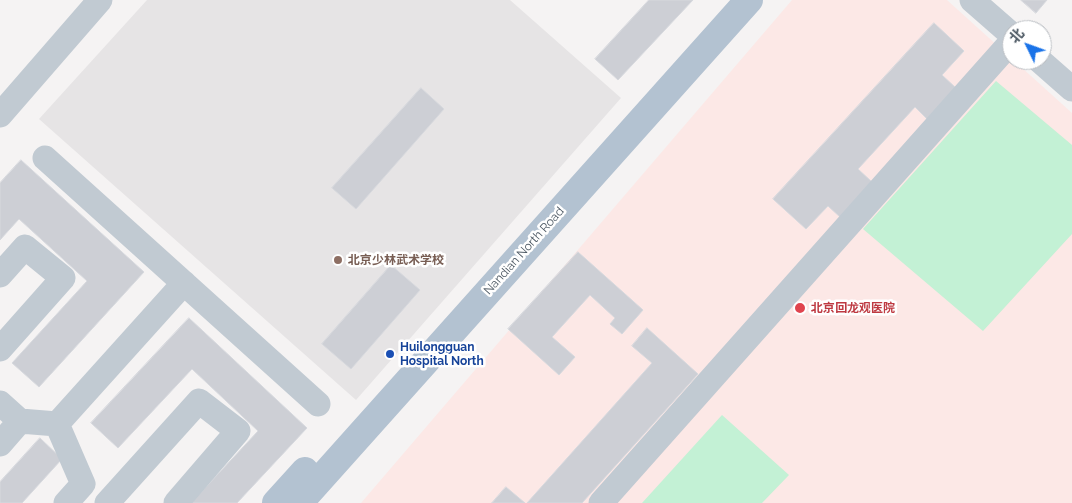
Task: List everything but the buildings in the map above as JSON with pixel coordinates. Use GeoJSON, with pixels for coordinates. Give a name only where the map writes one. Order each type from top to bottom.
{"type":"FeatureCollection","features":[{"type":"Feature","properties":{"kind":"main road","name":"Nandian North Road"},"geometry":{"type":"LineString","coordinates":[[276,503],[726,0]]}},
{"type":"Feature","properties":{"kind":"main road","name":"Nandian North Road"},"geometry":{"type":"LineString","coordinates":[[299,503],[749,0]]}},
{"type":"Feature","properties":{"kind":"street"},"geometry":{"type":"LineString","coordinates":[[0,115],[100,0]]}},
{"type":"Feature","properties":{"kind":"street"},"geometry":{"type":"LineString","coordinates":[[972,0],[1002,27]]}},
{"type":"Feature","properties":{"kind":"street"},"geometry":{"type":"LineString","coordinates":[[601,503],[1002,52]]}},
{"type":"Feature","properties":{"kind":"street"},"geometry":{"type":"LineString","coordinates":[[1050,70],[1072,89]]}},
{"type":"Feature","properties":{"kind":"street"},"geometry":{"type":"LineString","coordinates":[[45,158],[318,404]]}},
{"type":"Feature","properties":{"kind":"street"},"geometry":{"type":"LineString","coordinates":[[0,275],[25,247],[63,278],[0,349]]}},
{"type":"Feature","properties":{"kind":"street"},"geometry":{"type":"LineString","coordinates":[[57,424],[184,283]]}},
{"type":"Feature","properties":{"kind":"street"},"geometry":{"type":"LineString","coordinates":[[57,424],[83,484],[106,503],[199,401],[238,431],[176,503]]}},
{"type":"Feature","properties":{"kind":"street"},"geometry":{"type":"LineString","coordinates":[[0,403],[20,421],[57,424]]}},
{"type":"Feature","properties":{"kind":"street"},"geometry":{"type":"LineString","coordinates":[[0,444],[20,421]]}},
{"type":"Feature","properties":{"kind":"street"},"geometry":{"type":"LineString","coordinates":[[66,503],[83,484]]}},
{"type":"Feature","properties":{"kind":"shaded area","name":"北京少林武术学校"},"geometry":{"type":"Polygon","coordinates":[[[147,0],[510,0],[621,98],[356,400],[39,119],[147,0]]]}},
{"type":"Feature","properties":{"kind":"shaded area","name":"北京回龙观医院"},"geometry":{"type":"Polygon","coordinates":[[[792,0],[947,0],[1002,50],[1002,70],[1024,70],[1072,113],[1072,503],[361,503],[792,0]]]}},
{"type":"Feature","properties":{"kind":"green space"},"geometry":{"type":"Polygon","coordinates":[[[996,81],[1072,145],[1072,234],[983,331],[863,229],[996,81]]]}},
{"type":"Feature","properties":{"kind":"green space"},"geometry":{"type":"Polygon","coordinates":[[[722,415],[789,475],[762,503],[642,503],[722,415]]]}},
{"type":"Feature","properties":{"kind":"place","name":"北京少林武术学校"},"geometry":{"type":"Point","coordinates":[338,260]}},
{"type":"Feature","properties":{"kind":"place","name":"北京回龙观医院"},"geometry":{"type":"Point","coordinates":[800,308]}},
{"type":"Feature","properties":{"kind":"place","name":"Huilongguan Hospital North"},"geometry":{"type":"Point","coordinates":[390,354]}}]}
